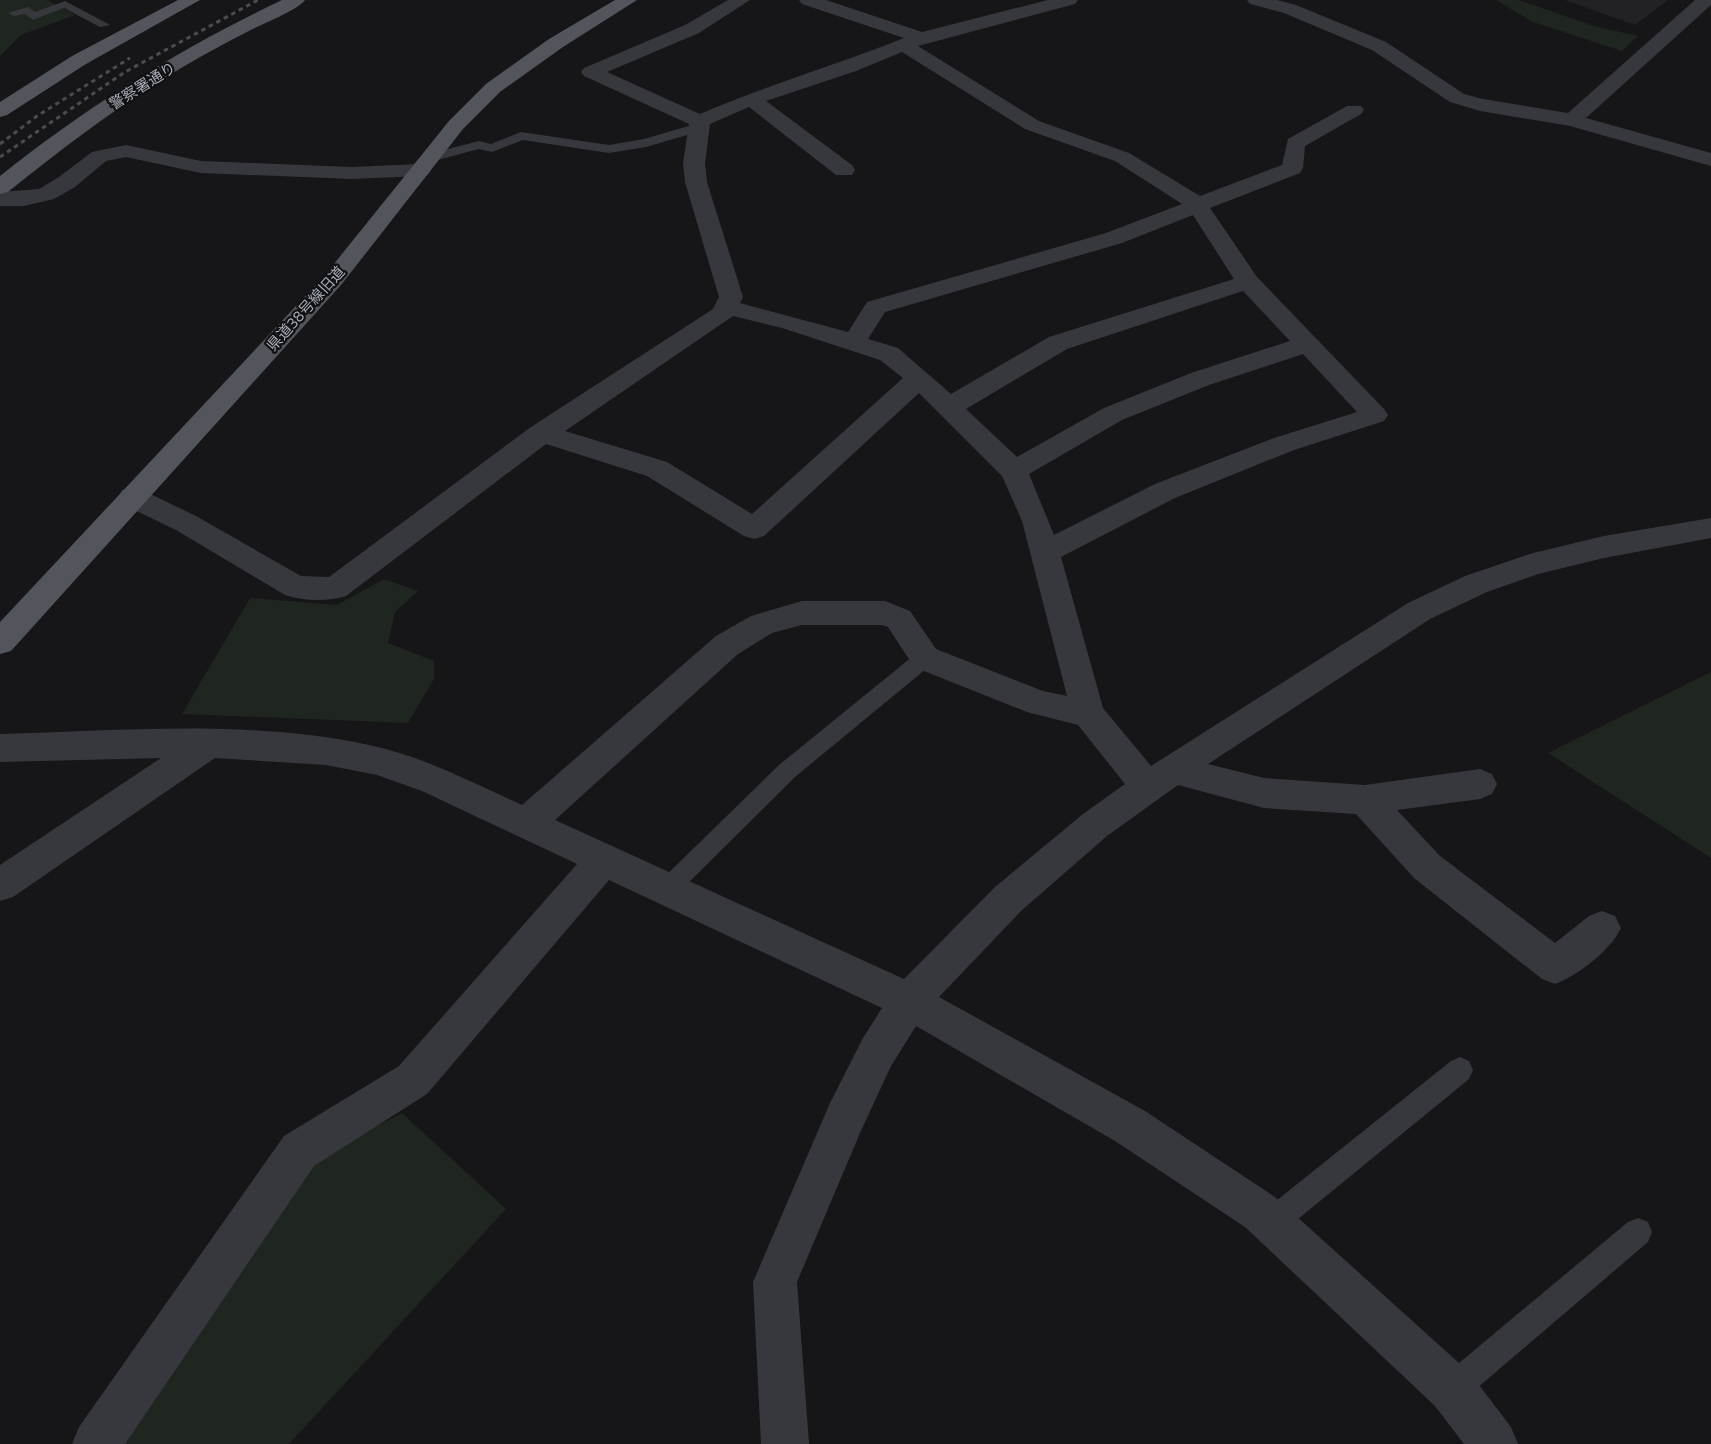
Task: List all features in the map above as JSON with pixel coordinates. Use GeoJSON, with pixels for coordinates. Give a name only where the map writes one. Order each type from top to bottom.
{"type":"FeatureCollection","features":[{"type":"Feature","properties":{"kind":"main road"},"geometry":{"type":"LineString","coordinates":[[0,111],[79,60],[191,0]]}},
{"type":"Feature","properties":{"kind":"main road","name":"警察署通り"},"geometry":{"type":"LineString","coordinates":[[0,187],[71,130],[139,85],[218,40],[296,0]]}},
{"type":"Feature","properties":{"kind":"main road","name":"県道38号線旧道"},"geometry":{"type":"LineString","coordinates":[[0,642],[333,280],[456,125],[494,88],[556,43],[628,0]]}},
{"type":"Feature","properties":{"kind":"street"},"geometry":{"type":"LineString","coordinates":[[699,124],[591,72],[692,29],[741,0]]}},
{"type":"Feature","properties":{"kind":"street"},"geometry":{"type":"LineString","coordinates":[[808,0],[839,9],[913,42],[1032,125],[1122,157],[1196,203],[1248,282],[1375,416],[1284,444],[1165,491],[1044,553]]}},
{"type":"Feature","properties":{"kind":"street"},"geometry":{"type":"LineString","coordinates":[[839,9],[856,0]]}},
{"type":"Feature","properties":{"kind":"street"},"geometry":{"type":"LineString","coordinates":[[699,124],[751,99],[849,67],[913,42],[1067,0]]}},
{"type":"Feature","properties":{"kind":"street"},"geometry":{"type":"LineString","coordinates":[[1256,0],[1290,9],[1379,46],[1457,98],[1480,105],[1572,120],[1711,160]]}},
{"type":"Feature","properties":{"kind":"street"},"geometry":{"type":"LineString","coordinates":[[1572,120],[1706,0]]}},
{"type":"Feature","properties":{"kind":"street"},"geometry":{"type":"LineString","coordinates":[[751,99],[844,170]]}},
{"type":"Feature","properties":{"kind":"street"},"geometry":{"type":"LineString","coordinates":[[854,342],[876,307],[1114,238],[1196,203],[1292,168],[1295,143],[1354,110]]}},
{"type":"Feature","properties":{"kind":"street"},"geometry":{"type":"LineString","coordinates":[[132,497],[186,523],[296,587],[335,588],[541,433],[723,314],[731,297],[695,173],[694,163],[699,124]]}},
{"type":"Feature","properties":{"kind":"street"},"geometry":{"type":"LineString","coordinates":[[0,199],[24,199],[46,194],[67,182],[99,156],[126,151],[201,167],[352,173],[425,164]]}},
{"type":"Feature","properties":{"kind":"street"},"geometry":{"type":"LineString","coordinates":[[950,407],[1058,343],[1151,310],[1248,282]]}},
{"type":"Feature","properties":{"kind":"street"},"geometry":{"type":"LineString","coordinates":[[726,307],[789,322],[890,354],[950,407],[1014,471],[1036,521],[1088,714]]}},
{"type":"Feature","properties":{"kind":"street"},"geometry":{"type":"LineString","coordinates":[[1014,471],[1113,414],[1200,379],[1308,344]]}},
{"type":"Feature","properties":{"kind":"street"},"geometry":{"type":"LineString","coordinates":[[541,433],[657,469],[754,529],[919,378]]}},
{"type":"Feature","properties":{"kind":"street"},"geometry":{"type":"LineString","coordinates":[[785,1444],[775,1282],[844,1118],[877,1052],[909,1000],[1008,899],[1054,858],[1160,778],[1310,679],[1419,611],[1476,584],[1533,564],[1604,547],[1711,528]]}},
{"type":"Feature","properties":{"kind":"street"},"geometry":{"type":"LineString","coordinates":[[527,824],[726,645],[762,624],[802,613],[885,613],[899,619],[925,658],[1039,703],[1088,714],[1160,778],[1264,793],[1365,800],[1480,784]]}},
{"type":"Feature","properties":{"kind":"street"},"geometry":{"type":"LineString","coordinates":[[0,885],[207,745]]}},
{"type":"Feature","properties":{"kind":"street"},"geometry":{"type":"LineString","coordinates":[[0,748],[207,745],[302,748],[370,759],[434,781],[603,861],[909,1000],[1130,1126],[1260,1212],[1452,1389],[1494,1444]]}},
{"type":"Feature","properties":{"kind":"street"},"geometry":{"type":"LineString","coordinates":[[1365,800],[1427,867],[1555,966],[1602,928]]}},
{"type":"Feature","properties":{"kind":"street"},"geometry":{"type":"LineString","coordinates":[[96,1444],[299,1150],[413,1080],[603,861]]}},
{"type":"Feature","properties":{"kind":"lane"},"geometry":{"type":"LineString","coordinates":[[10,12],[28,10],[33,17],[65,4],[104,25]]}},
{"type":"Feature","properties":{"kind":"lane"},"geometry":{"type":"LineString","coordinates":[[425,164],[479,146],[492,148],[521,136],[539,136],[609,149],[646,143],[699,124]]}},
{"type":"Feature","properties":{"kind":"lane"},"geometry":{"type":"LineString","coordinates":[[666,890],[787,771],[925,658]]}},
{"type":"Feature","properties":{"kind":"lane"},"geometry":{"type":"LineString","coordinates":[[1271,1223],[1460,1070]]}},
{"type":"Feature","properties":{"kind":"lane"},"geometry":{"type":"LineString","coordinates":[[1452,1389],[1638,1232]]}},
{"type":"Feature","properties":{"kind":"shaded area"},"geometry":{"type":"Polygon","coordinates":[[[0,0],[47,0],[75,15],[21,35],[0,56],[0,0]]]}},
{"type":"Feature","properties":{"kind":"shaded area"},"geometry":{"type":"Polygon","coordinates":[[[1496,0],[1519,0],[1594,26],[1638,36],[1622,51],[1533,22],[1496,0]]]}},
{"type":"Feature","properties":{"kind":"shaded area"},"geometry":{"type":"Polygon","coordinates":[[[1565,0],[1668,0],[1635,25],[1565,0]]]}},
{"type":"Feature","properties":{"kind":"shaded area"},"geometry":{"type":"Polygon","coordinates":[[[384,579],[418,591],[395,612],[388,643],[434,661],[434,679],[408,723],[182,714],[250,598],[337,605],[384,579]]]}},
{"type":"Feature","properties":{"kind":"shaded area"},"geometry":{"type":"Polygon","coordinates":[[[1711,672],[1711,858],[1548,753],[1711,672]]]}},
{"type":"Feature","properties":{"kind":"shaded area"},"geometry":{"type":"Polygon","coordinates":[[[402,1113],[506,1209],[289,1444],[119,1444],[319,1156],[402,1113]]]}},
{"type":"Feature","properties":{"kind":"railway"},"geometry":{"type":"LineString","coordinates":[[0,157],[125,72],[258,0]]}},
{"type":"Feature","properties":{"kind":"railway"},"geometry":{"type":"LineString","coordinates":[[0,144],[37,116],[130,58]]}}]}
